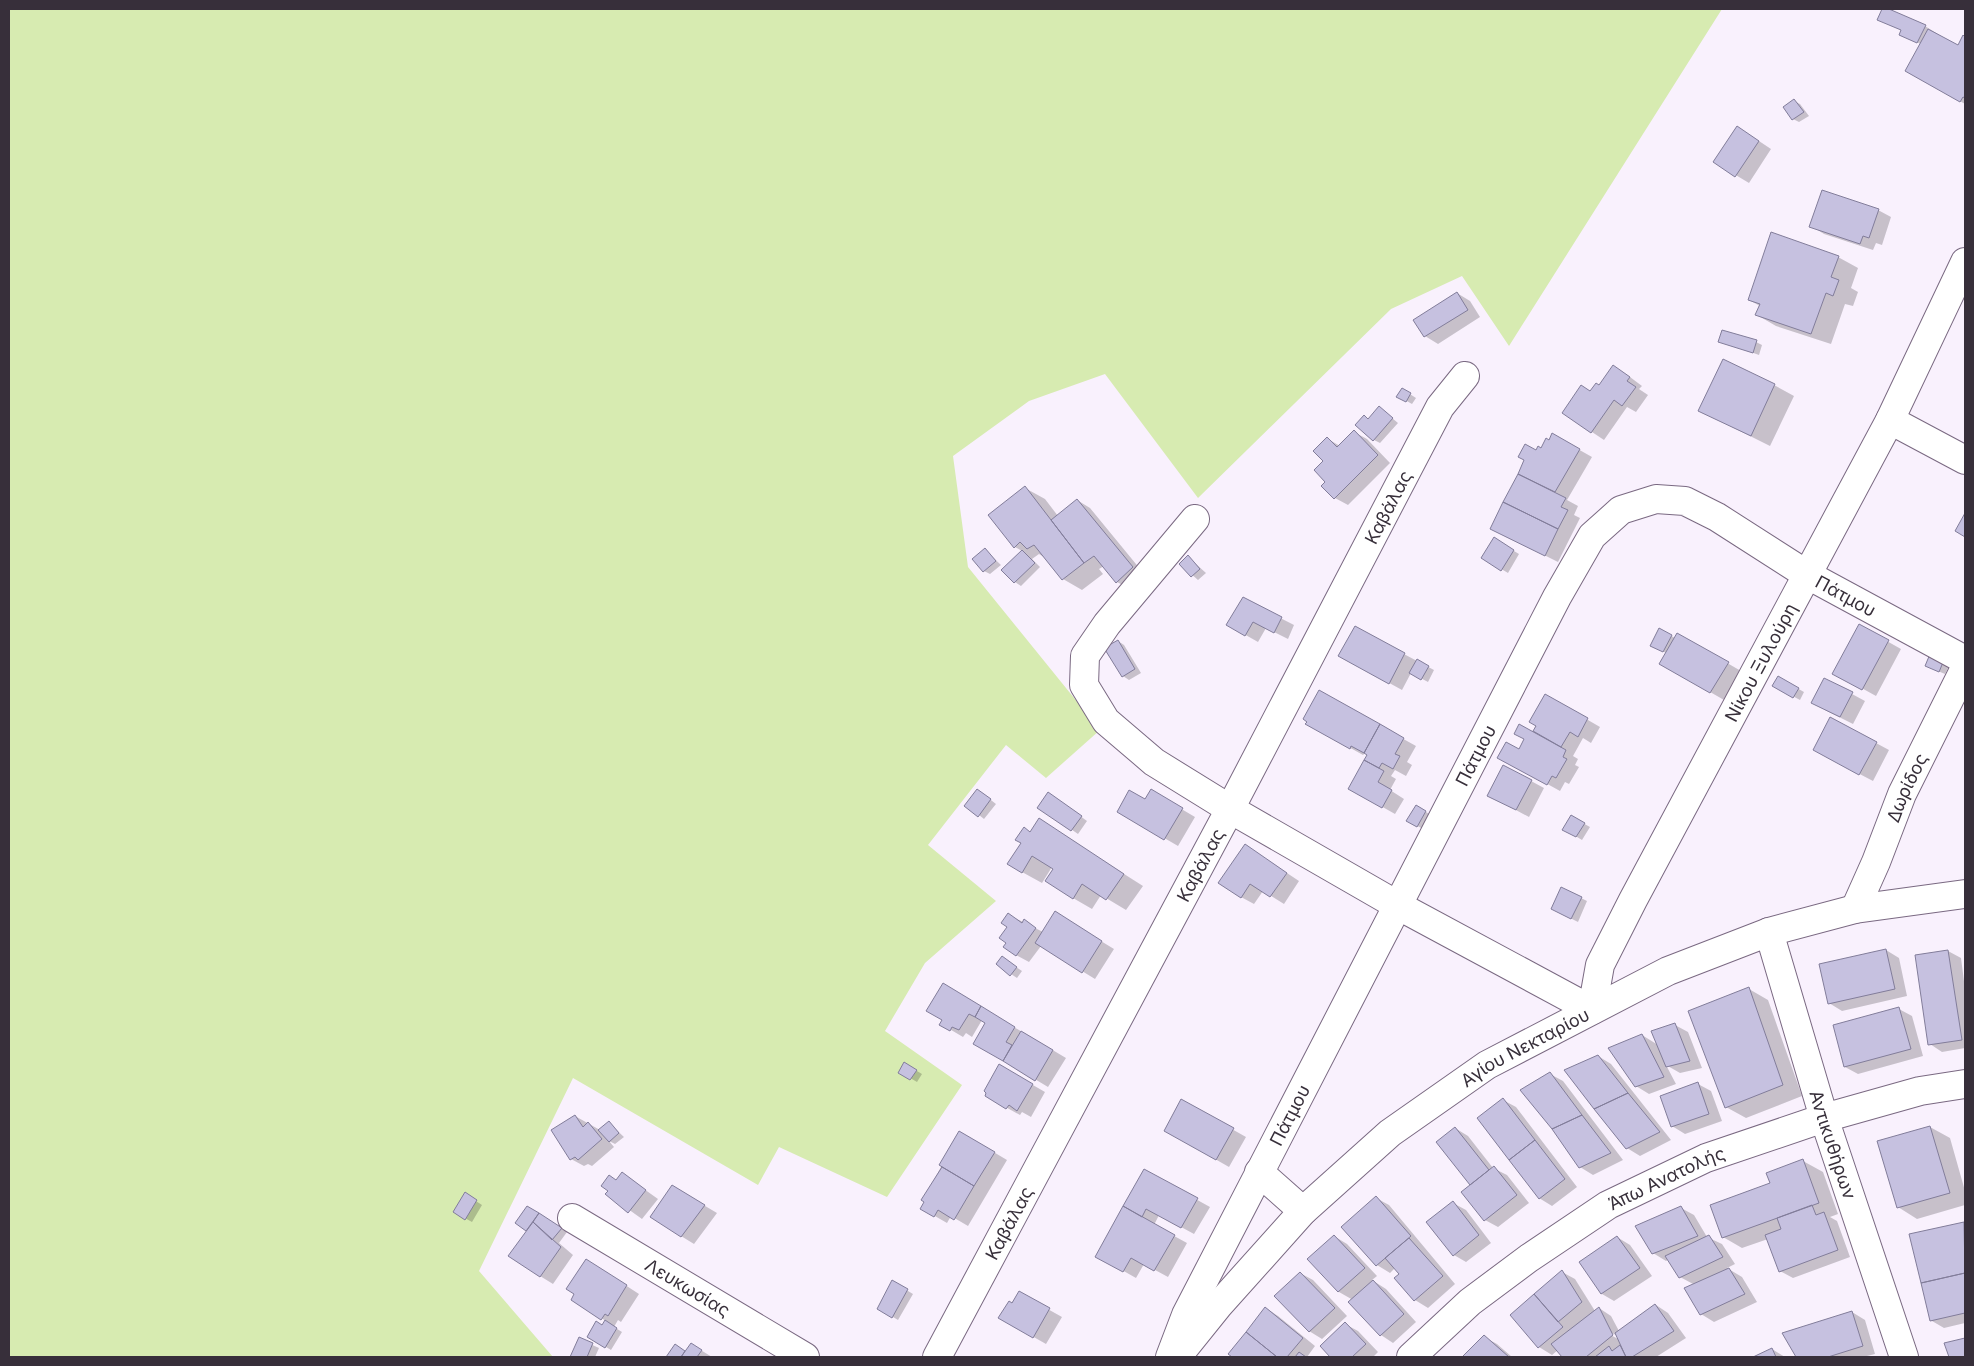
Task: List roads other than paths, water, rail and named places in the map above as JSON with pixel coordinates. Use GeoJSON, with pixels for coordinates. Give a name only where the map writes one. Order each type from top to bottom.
{"type":"FeatureCollection","features":[{"type":"Feature","properties":{"kind":"street","name":"Νίκου Ξυλούρη"},"geometry":{"type":"LineString","coordinates":[[1592,1010],[1600,965],[1806,574],[1890,420],[1965,262]]}},
{"type":"Feature","properties":{"kind":"street","name":"Καβάλας"},"geometry":{"type":"LineString","coordinates":[[937,1357],[1230,809],[1440,407],[1465,376]]}},
{"type":"Feature","properties":{"kind":"street"},"geometry":{"type":"LineString","coordinates":[[1890,420],[1965,460]]}},
{"type":"Feature","properties":{"kind":"street","name":"Πάτμου"},"geometry":{"type":"LineString","coordinates":[[1170,1357],[1186,1315],[1557,597],[1592,536],[1620,510],[1656,499],[1686,501],[1717,517],[1806,574],[1965,660]]}},
{"type":"Feature","properties":{"kind":"street"},"geometry":{"type":"LineString","coordinates":[[1195,519],[1107,624],[1085,656],[1084,686],[1106,721],[1154,762],[1230,809],[1397,905],[1592,1010]]}},
{"type":"Feature","properties":{"kind":"street","name":"Δωρίδος"},"geometry":{"type":"LineString","coordinates":[[1855,909],[1876,862],[1902,794],[1965,668]]}},
{"type":"Feature","properties":{"kind":"street","name":"Αγίου Νεκταρίου"},"geometry":{"type":"LineString","coordinates":[[1178,1357],[1218,1306],[1303,1211],[1390,1132],[1487,1064],[1668,972],[1769,932],[1855,909],[1965,894]]}},
{"type":"Feature","properties":{"kind":"street","name":"Αντικυθήρων"},"geometry":{"type":"LineString","coordinates":[[1769,932],[1824,1118],[1904,1357]]}},
{"type":"Feature","properties":{"kind":"street","name":"Άπω Ανατολής"},"geometry":{"type":"LineString","coordinates":[[1411,1357],[1470,1302],[1529,1258],[1608,1205],[1706,1158],[1824,1118],[1920,1091],[1965,1084]]}},
{"type":"Feature","properties":{"kind":"street"},"geometry":{"type":"LineString","coordinates":[[1259,1172],[1303,1211]]}},
{"type":"Feature","properties":{"kind":"street","name":"Λευκωσίας"},"geometry":{"type":"LineString","coordinates":[[572,1218],[805,1357]]}}]}
